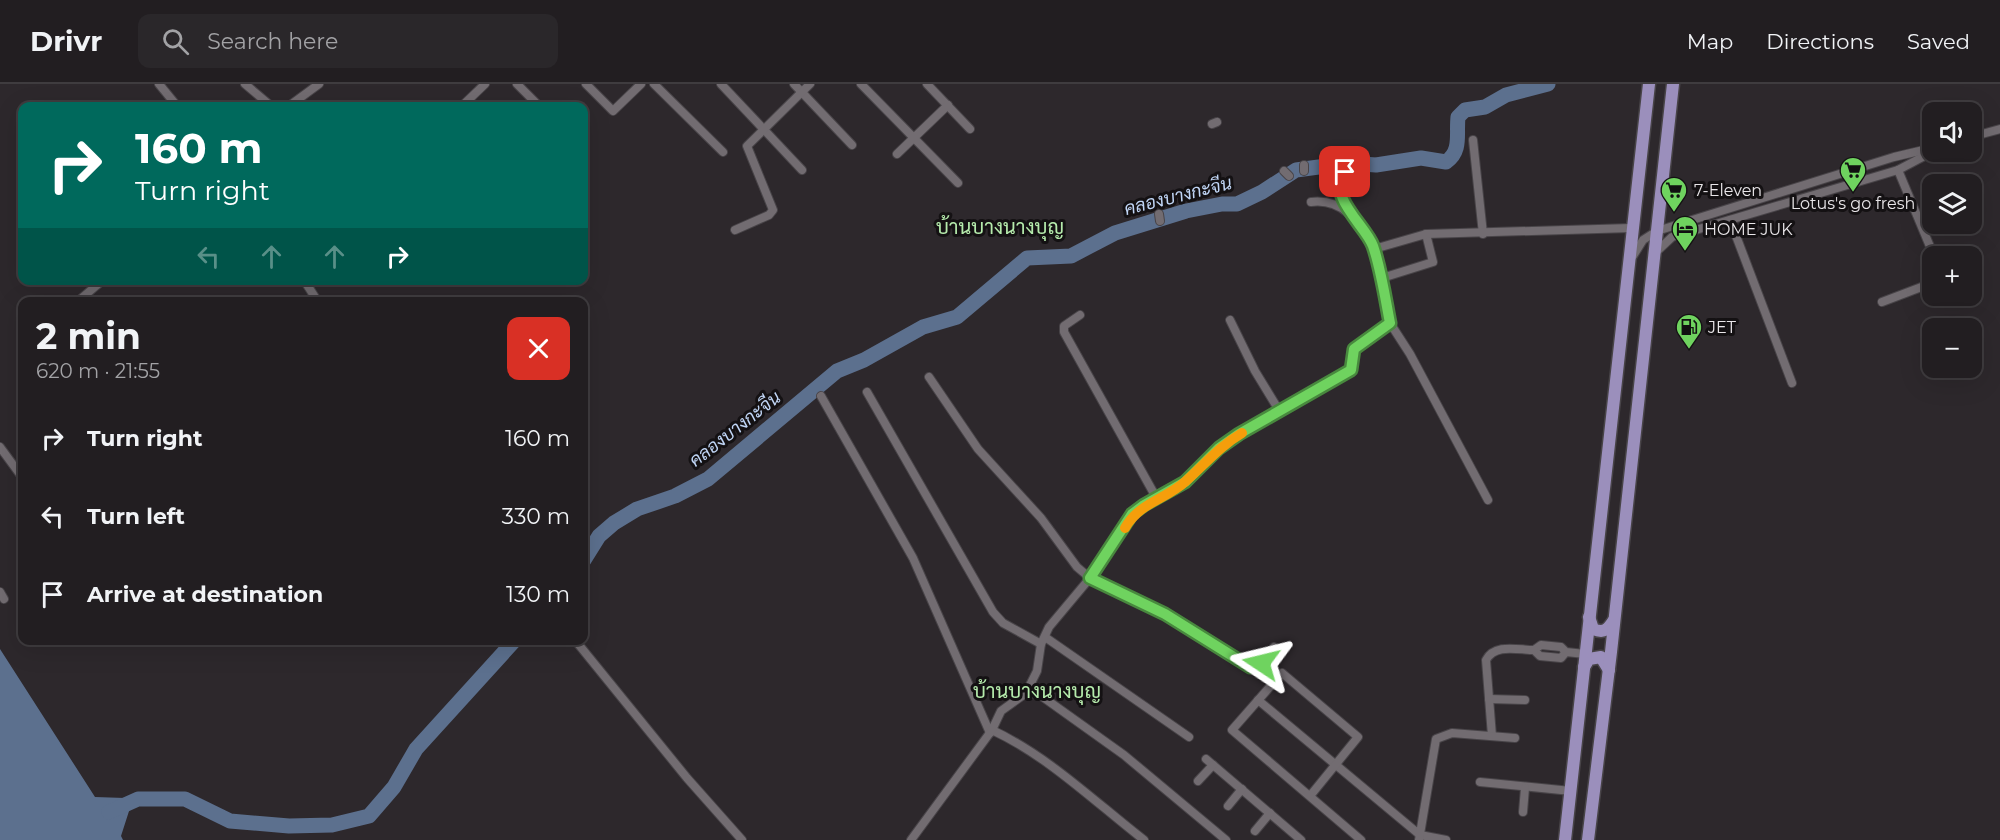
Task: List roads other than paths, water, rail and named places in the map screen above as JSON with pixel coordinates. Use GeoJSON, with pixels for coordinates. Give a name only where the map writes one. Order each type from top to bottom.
{"type":"FeatureCollection","features":[{"type":"Feature","properties":{"kind":"main road"},"geometry":{"type":"LineString","coordinates":[[1565,840],[1588,616],[1630,266],[1631,228],[1649,84]]}},
{"type":"Feature","properties":{"kind":"main road"},"geometry":{"type":"LineString","coordinates":[[1588,840],[1615,619],[1673,84]]}},
{"type":"Feature","properties":{"kind":"main road"},"geometry":{"type":"LineString","coordinates":[[1588,616],[1593,629],[1601,632],[1606,630],[1615,619]]}},
{"type":"Feature","properties":{"kind":"main road"},"geometry":{"type":"LineString","coordinates":[[1585,660],[1600,657],[1609,670]]}},
{"type":"Feature","properties":{"kind":"street"},"geometry":{"type":"LineString","coordinates":[[159,84],[174,102]]}},
{"type":"Feature","properties":{"kind":"street"},"geometry":{"type":"LineString","coordinates":[[245,84],[266,102]]}},
{"type":"Feature","properties":{"kind":"street"},"geometry":{"type":"LineString","coordinates":[[295,102],[317,84]]}},
{"type":"Feature","properties":{"kind":"street"},"geometry":{"type":"LineString","coordinates":[[469,102],[484,84]]}},
{"type":"Feature","properties":{"kind":"street"},"geometry":{"type":"LineString","coordinates":[[517,84],[535,102]]}},
{"type":"Feature","properties":{"kind":"street"},"geometry":{"type":"LineString","coordinates":[[586,84],[613,111],[641,84]]}},
{"type":"Feature","properties":{"kind":"street"},"geometry":{"type":"LineString","coordinates":[[654,84],[723,152]]}},
{"type":"Feature","properties":{"kind":"street"},"geometry":{"type":"LineString","coordinates":[[721,84],[802,170]]}},
{"type":"Feature","properties":{"kind":"street"},"geometry":{"type":"LineString","coordinates":[[794,84],[852,145]]}},
{"type":"Feature","properties":{"kind":"street"},"geometry":{"type":"LineString","coordinates":[[735,230],[769,215],[773,210],[747,146],[810,84]]}},
{"type":"Feature","properties":{"kind":"street"},"geometry":{"type":"LineString","coordinates":[[861,84],[958,183]]}},
{"type":"Feature","properties":{"kind":"street"},"geometry":{"type":"LineString","coordinates":[[927,84],[970,129]]}},
{"type":"Feature","properties":{"kind":"street"},"geometry":{"type":"LineString","coordinates":[[897,154],[948,105]]}},
{"type":"Feature","properties":{"kind":"street"},"geometry":{"type":"LineString","coordinates":[[1982,134],[2000,129]]}},
{"type":"Feature","properties":{"kind":"street"},"geometry":{"type":"LineString","coordinates":[[1473,140],[1483,234]]}},
{"type":"Feature","properties":{"kind":"street"},"geometry":{"type":"LineString","coordinates":[[1630,266],[1639,245],[1657,231],[1829,178],[1922,153]]}},
{"type":"Feature","properties":{"kind":"street"},"geometry":{"type":"LineString","coordinates":[[1654,254],[1672,237],[1898,170],[1922,156]]}},
{"type":"Feature","properties":{"kind":"street"},"geometry":{"type":"LineString","coordinates":[[1898,170],[1930,246]]}},
{"type":"Feature","properties":{"kind":"street"},"geometry":{"type":"LineString","coordinates":[[1348,171],[1342,175],[1340,181],[1349,214]]}},
{"type":"Feature","properties":{"kind":"street"},"geometry":{"type":"LineString","coordinates":[[1829,178],[1833,190]]}},
{"type":"Feature","properties":{"kind":"street"},"geometry":{"type":"LineString","coordinates":[[1311,202],[1332,202],[1349,214],[1362,227],[1375,248],[1390,323],[1410,354],[1488,500]]}},
{"type":"Feature","properties":{"kind":"street"},"geometry":{"type":"LineString","coordinates":[[1730,220],[1792,383]]}},
{"type":"Feature","properties":{"kind":"street"},"geometry":{"type":"LineString","coordinates":[[1375,248],[1426,234],[1631,228]]}},
{"type":"Feature","properties":{"kind":"street"},"geometry":{"type":"LineString","coordinates":[[1382,278],[1433,262],[1426,234]]}},
{"type":"Feature","properties":{"kind":"street"},"geometry":{"type":"LineString","coordinates":[[83,297],[97,285]]}},
{"type":"Feature","properties":{"kind":"street"},"geometry":{"type":"LineString","coordinates":[[1882,302],[1922,287]]}},
{"type":"Feature","properties":{"kind":"street"},"geometry":{"type":"LineString","coordinates":[[1080,315],[1064,326],[1064,332],[1157,499]]}},
{"type":"Feature","properties":{"kind":"street"},"geometry":{"type":"LineString","coordinates":[[1230,320],[1255,371],[1280,412]]}},
{"type":"Feature","properties":{"kind":"street"},"geometry":{"type":"LineString","coordinates":[[910,840],[991,732],[1001,711],[1026,693],[1037,671],[1043,641],[1049,627],[1090,578],[1132,514],[1185,482],[1219,448],[1239,434],[1351,370],[1354,349],[1390,323]]}},
{"type":"Feature","properties":{"kind":"street"},"geometry":{"type":"LineString","coordinates":[[929,377],[978,449],[1041,518],[1077,567],[1090,578],[1165,614],[1250,667],[1261,663],[1274,647]]}},
{"type":"Feature","properties":{"kind":"street"},"geometry":{"type":"LineString","coordinates":[[867,392],[993,612],[1003,623],[1043,641],[1189,737]]}},
{"type":"Feature","properties":{"kind":"street"},"geometry":{"type":"LineString","coordinates":[[821,396],[913,558],[991,732],[1013,740],[1041,758],[1144,840]]}},
{"type":"Feature","properties":{"kind":"street"},"geometry":{"type":"LineString","coordinates":[[0,447],[18,472]]}},
{"type":"Feature","properties":{"kind":"street"},"geometry":{"type":"LineString","coordinates":[[579,645],[687,778],[742,840]]}},
{"type":"Feature","properties":{"kind":"street"},"geometry":{"type":"LineString","coordinates":[[1492,736],[1486,664],[1491,652],[1498,649],[1534,650],[1540,656],[1561,658],[1566,652],[1585,660]]}},
{"type":"Feature","properties":{"kind":"street"},"geometry":{"type":"LineString","coordinates":[[1310,796],[1358,737],[1282,673],[1232,730],[1361,840]]}},
{"type":"Feature","properties":{"kind":"street"},"geometry":{"type":"LineString","coordinates":[[1026,693],[1040,695],[1124,755],[1226,840]]}},
{"type":"Feature","properties":{"kind":"street"},"geometry":{"type":"LineString","coordinates":[[1489,699],[1525,700]]}},
{"type":"Feature","properties":{"kind":"street"},"geometry":{"type":"LineString","coordinates":[[1258,700],[1419,837],[1446,840]]}},
{"type":"Feature","properties":{"kind":"street"},"geometry":{"type":"LineString","coordinates":[[1419,837],[1436,739],[1452,733],[1515,738]]}},
{"type":"Feature","properties":{"kind":"street"},"geometry":{"type":"LineString","coordinates":[[1198,781],[1210,762],[1296,838]]}},
{"type":"Feature","properties":{"kind":"street"},"geometry":{"type":"LineString","coordinates":[[1480,782],[1571,791]]}},
{"type":"Feature","properties":{"kind":"street"},"geometry":{"type":"LineString","coordinates":[[1523,812],[1525,788]]}},
{"type":"Feature","properties":{"kind":"street"},"geometry":{"type":"LineString","coordinates":[[1228,806],[1242,789]]}},
{"type":"Feature","properties":{"kind":"street"},"geometry":{"type":"LineString","coordinates":[[1255,831],[1270,813]]}},
{"type":"Feature","properties":{"kind":"water"},"geometry":{"type":"Polygon","coordinates":[[[0,649],[95,797],[125,798],[130,808],[121,836],[123,840],[0,840],[0,649]]]}},
{"type":"Feature","properties":{"kind":"waterway","name":"คลองบางกะจีน"},"geometry":{"type":"LineString","coordinates":[[588,554],[599,536],[614,523],[637,509],[675,496],[708,479],[837,371],[864,360],[923,327],[957,317],[1027,258],[1071,256],[1115,233],[1186,211],[1222,204],[1237,204],[1262,192],[1296,170],[1349,163],[1376,165],[1421,158],[1446,162],[1454,153],[1458,117],[1465,110],[1485,107],[1506,95],[1548,84]]}},
{"type":"Feature","properties":{"kind":"waterway","name":"คลองบางกะจีน"},"geometry":{"type":"LineString","coordinates":[[109,812],[138,799],[185,799],[230,821],[289,826],[332,825],[369,816],[394,787],[416,749],[510,645]]}},
{"type":"Feature","properties":{"kind":"place","name":"Lotus's go fresh"},"geometry":{"type":"Point","coordinates":[1853,193]}},
{"type":"Feature","properties":{"kind":"place","name":"7-Eleven"},"geometry":{"type":"Point","coordinates":[1674,213]}},
{"type":"Feature","properties":{"kind":"place","name":"HOME JUK"},"geometry":{"type":"Point","coordinates":[1685,252]}},
{"type":"Feature","properties":{"kind":"place","name":"JET"},"geometry":{"type":"Point","coordinates":[1689,350]}},
{"type":"Feature","properties":{"kind":"district","name":"บ้านบางนางบุญ"},"geometry":{"type":"Point","coordinates":[1000,227]}},
{"type":"Feature","properties":{"kind":"district","name":"บ้านบางนางบุญ"},"geometry":{"type":"Point","coordinates":[1037,691]}}]}
